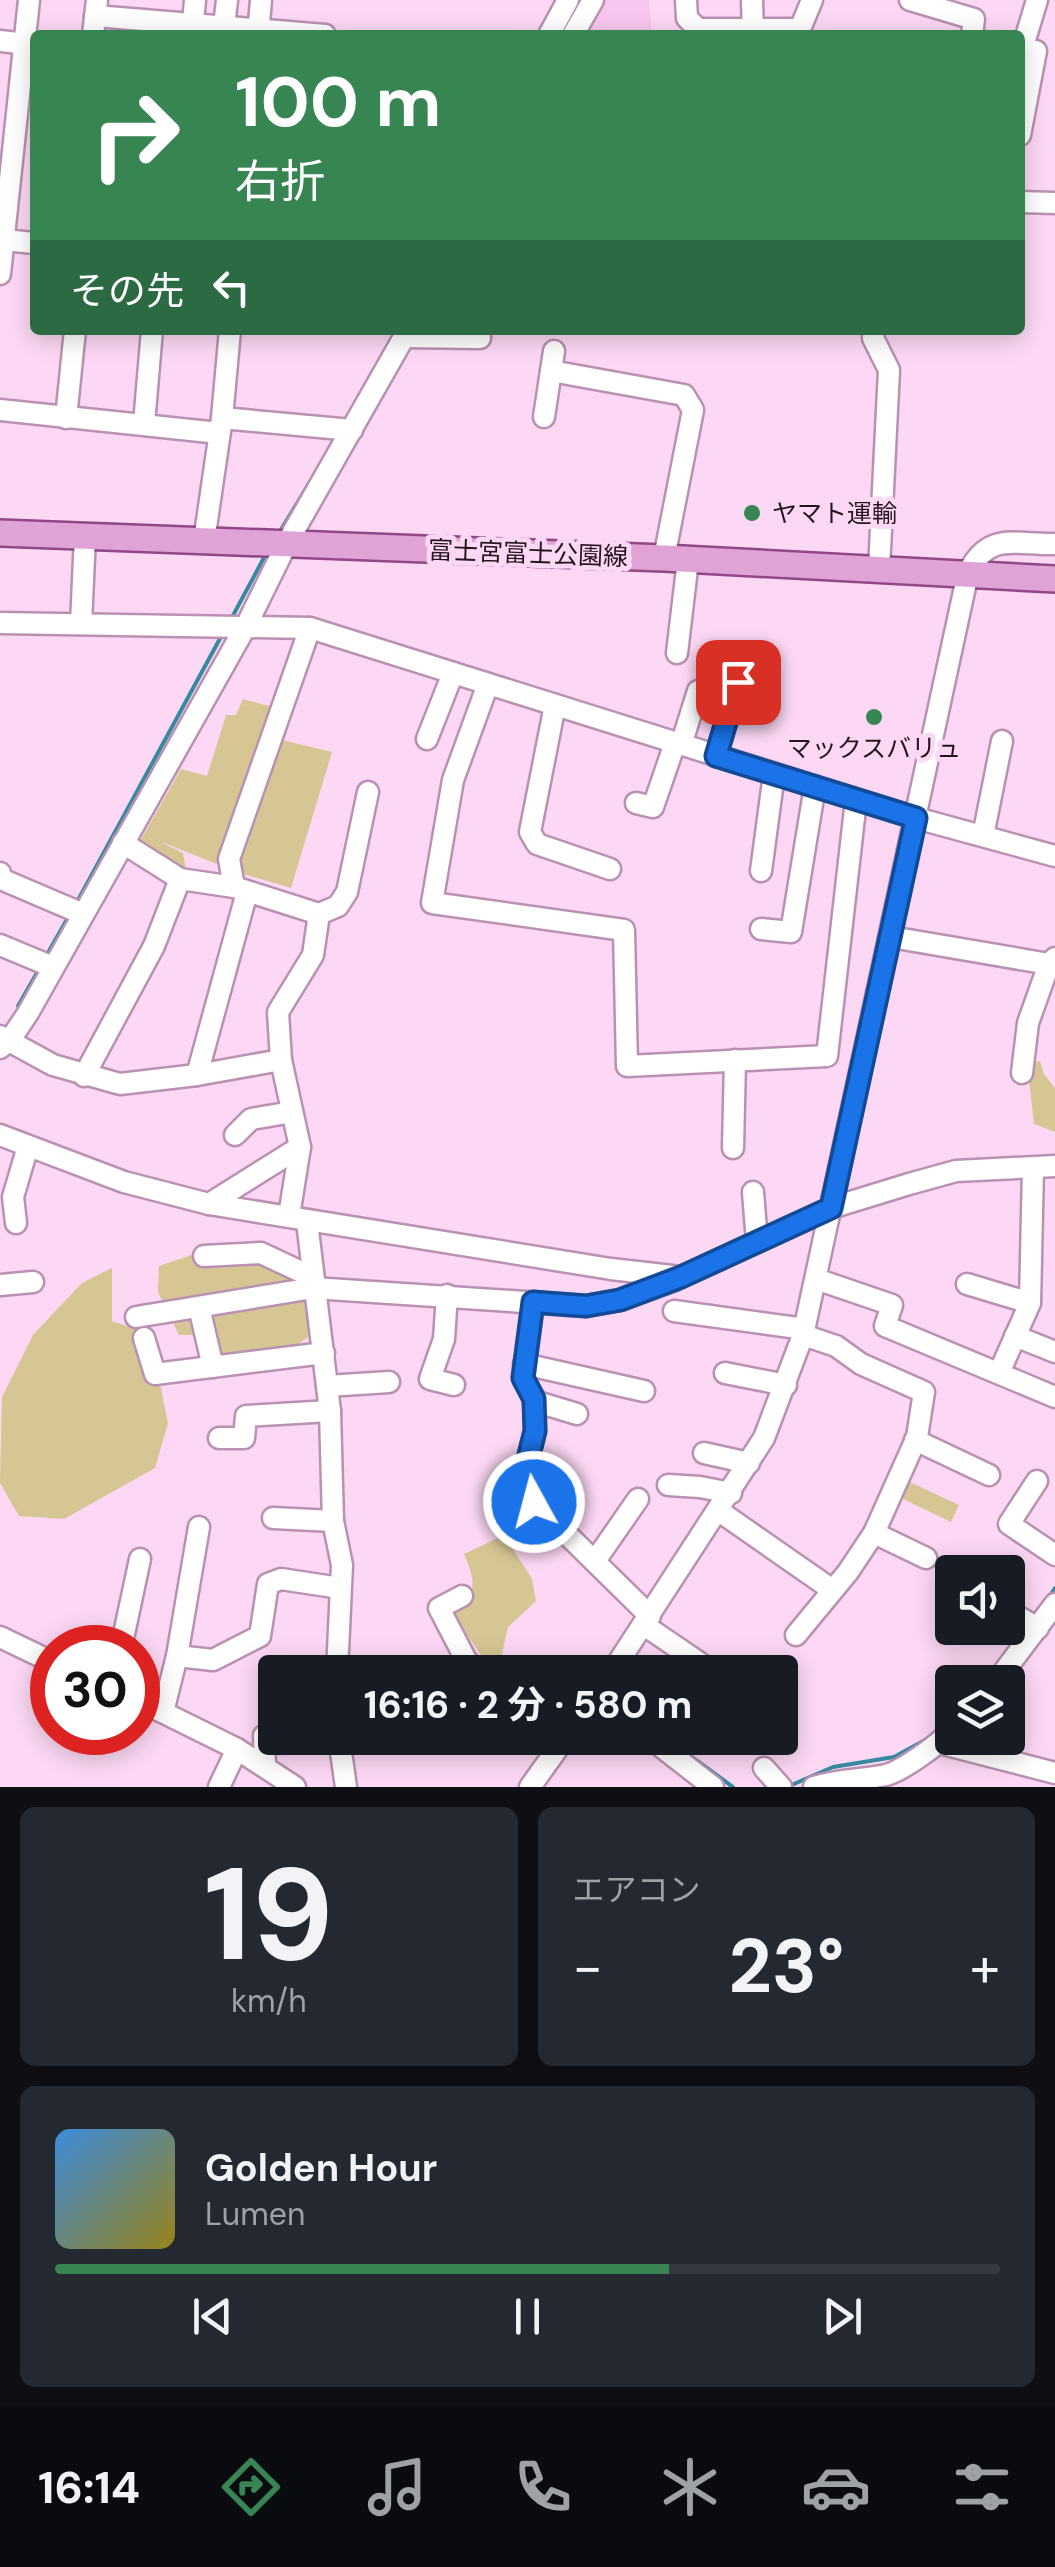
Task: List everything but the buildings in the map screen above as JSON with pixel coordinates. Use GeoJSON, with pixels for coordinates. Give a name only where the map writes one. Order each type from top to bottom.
{"type":"FeatureCollection","features":[{"type":"Feature","properties":{"kind":"main road","name":"富士宮富士公園線"},"geometry":{"type":"LineString","coordinates":[[0,533],[676,559],[1055,579]]}},
{"type":"Feature","properties":{"kind":"street"},"geometry":{"type":"LineString","coordinates":[[0,274],[6,151],[30,45],[30,0]]}},
{"type":"Feature","properties":{"kind":"street"},"geometry":{"type":"LineString","coordinates":[[161,28],[164,0]]}},
{"type":"Feature","properties":{"kind":"street"},"geometry":{"type":"LineString","coordinates":[[95,17],[132,10],[161,28],[192,30],[195,0]]}},
{"type":"Feature","properties":{"kind":"street"},"geometry":{"type":"LineString","coordinates":[[224,30],[227,0]]}},
{"type":"Feature","properties":{"kind":"street"},"geometry":{"type":"LineString","coordinates":[[258,30],[261,0]]}},
{"type":"Feature","properties":{"kind":"street"},"geometry":{"type":"LineString","coordinates":[[552,30],[568,0]]}},
{"type":"Feature","properties":{"kind":"street"},"geometry":{"type":"LineString","coordinates":[[577,30],[593,0]]}},
{"type":"Feature","properties":{"kind":"street"},"geometry":{"type":"LineString","coordinates":[[686,0],[686,18],[698,29],[716,30]]}},
{"type":"Feature","properties":{"kind":"street"},"geometry":{"type":"LineString","coordinates":[[752,0],[753,30]]}},
{"type":"Feature","properties":{"kind":"street"},"geometry":{"type":"LineString","coordinates":[[776,30],[800,28],[812,0]]}},
{"type":"Feature","properties":{"kind":"street"},"geometry":{"type":"LineString","coordinates":[[910,0],[975,18]]}},
{"type":"Feature","properties":{"kind":"street"},"geometry":{"type":"LineString","coordinates":[[1025,38],[1037,0]]}},
{"type":"Feature","properties":{"kind":"street"},"geometry":{"type":"LineString","coordinates":[[0,41],[30,45]]}},
{"type":"Feature","properties":{"kind":"street"},"geometry":{"type":"LineString","coordinates":[[1025,50],[1036,51],[1025,108]]}},
{"type":"Feature","properties":{"kind":"street"},"geometry":{"type":"LineString","coordinates":[[1025,202],[1055,203]]}},
{"type":"Feature","properties":{"kind":"street"},"geometry":{"type":"LineString","coordinates":[[3,240],[30,243]]}},
{"type":"Feature","properties":{"kind":"street"},"geometry":{"type":"LineString","coordinates":[[66,418],[74,335]]}},
{"type":"Feature","properties":{"kind":"street"},"geometry":{"type":"LineString","coordinates":[[144,424],[152,335]]}},
{"type":"Feature","properties":{"kind":"street"},"geometry":{"type":"LineString","coordinates":[[204,541],[230,335]]}},
{"type":"Feature","properties":{"kind":"street"},"geometry":{"type":"LineString","coordinates":[[281,1060],[120,1084],[54,1065],[3,1041],[28,1013],[46,963],[123,844],[246,626],[277,543],[343,429],[405,335]]}},
{"type":"Feature","properties":{"kind":"street"},"geometry":{"type":"LineString","coordinates":[[436,335],[480,338]]}},
{"type":"Feature","properties":{"kind":"street"},"geometry":{"type":"LineString","coordinates":[[873,335],[889,370],[879,569]]}},
{"type":"Feature","properties":{"kind":"street"},"geometry":{"type":"LineString","coordinates":[[544,417],[553,361],[684,396],[693,410],[676,559],[678,653]]}},
{"type":"Feature","properties":{"kind":"street"},"geometry":{"type":"LineString","coordinates":[[0,410],[144,424],[343,429]]}},
{"type":"Feature","properties":{"kind":"street"},"geometry":{"type":"LineString","coordinates":[[82,624],[85,536]]}},
{"type":"Feature","properties":{"kind":"street"},"geometry":{"type":"LineString","coordinates":[[623,1655],[764,1438],[804,1332],[968,573],[976,558],[995,543],[1055,544]]}},
{"type":"Feature","properties":{"kind":"street"},"geometry":{"type":"LineString","coordinates":[[0,623],[310,628],[856,800],[1055,856]]}},
{"type":"Feature","properties":{"kind":"street"},"geometry":{"type":"LineString","coordinates":[[197,1075],[240,889],[229,859],[310,628]]}},
{"type":"Feature","properties":{"kind":"street"},"geometry":{"type":"LineString","coordinates":[[428,739],[453,673]]}},
{"type":"Feature","properties":{"kind":"street"},"geometry":{"type":"LineString","coordinates":[[716,756],[738,682]]}},
{"type":"Feature","properties":{"kind":"street"},"geometry":{"type":"LineString","coordinates":[[488,684],[453,780],[432,903],[624,930],[628,1066],[827,1056],[856,800]]}},
{"type":"Feature","properties":{"kind":"street"},"geometry":{"type":"LineString","coordinates":[[636,803],[653,808],[698,692]]}},
{"type":"Feature","properties":{"kind":"street"},"geometry":{"type":"LineString","coordinates":[[555,705],[530,832],[537,844],[610,869]]}},
{"type":"Feature","properties":{"kind":"street"},"geometry":{"type":"LineString","coordinates":[[983,836],[1002,740]]}},
{"type":"Feature","properties":{"kind":"street"},"geometry":{"type":"LineString","coordinates":[[761,872],[774,774]]}},
{"type":"Feature","properties":{"kind":"street"},"geometry":{"type":"LineString","coordinates":[[761,929],[791,932],[815,786]]}},
{"type":"Feature","properties":{"kind":"street"},"geometry":{"type":"LineString","coordinates":[[123,844],[180,878],[240,889],[319,914],[338,906],[347,892],[368,792]]}},
{"type":"Feature","properties":{"kind":"street"},"geometry":{"type":"LineString","coordinates":[[0,878],[77,911]]}},
{"type":"Feature","properties":{"kind":"street"},"geometry":{"type":"LineString","coordinates":[[84,1076],[154,946],[180,878]]}},
{"type":"Feature","properties":{"kind":"street"},"geometry":{"type":"LineString","coordinates":[[319,914],[313,955],[278,1012],[281,1060],[300,1147],[298,1219],[324,1353],[330,1411],[334,1522],[342,1565],[338,1655]]}},
{"type":"Feature","properties":{"kind":"street"},"geometry":{"type":"LineString","coordinates":[[890,937],[1052,961],[1028,1024],[1022,1074]]}},
{"type":"Feature","properties":{"kind":"street"},"geometry":{"type":"LineString","coordinates":[[0,945],[46,963]]}},
{"type":"Feature","properties":{"kind":"street"},"geometry":{"type":"LineString","coordinates":[[733,1148],[735,1060]]}},
{"type":"Feature","properties":{"kind":"street"},"geometry":{"type":"LineString","coordinates":[[235,1135],[251,1119],[292,1112]]}},
{"type":"Feature","properties":{"kind":"street"},"geometry":{"type":"LineString","coordinates":[[0,1135],[124,1182],[208,1204],[681,1277]]}},
{"type":"Feature","properties":{"kind":"street"},"geometry":{"type":"LineString","coordinates":[[16,1224],[13,1197],[28,1146]]}},
{"type":"Feature","properties":{"kind":"street"},"geometry":{"type":"LineString","coordinates":[[208,1204],[300,1147]]}},
{"type":"Feature","properties":{"kind":"street"},"geometry":{"type":"LineString","coordinates":[[136,1317],[312,1283],[586,1306],[620,1300],[681,1277],[831,1208],[956,1171],[1055,1166]]}},
{"type":"Feature","properties":{"kind":"street"},"geometry":{"type":"LineString","coordinates":[[998,1373],[1030,1303],[1033,1168]]}},
{"type":"Feature","properties":{"kind":"street"},"geometry":{"type":"LineString","coordinates":[[753,1192],[757,1242]]}},
{"type":"Feature","properties":{"kind":"street"},"geometry":{"type":"LineString","coordinates":[[204,1256],[261,1253],[312,1283]]}},
{"type":"Feature","properties":{"kind":"street"},"geometry":{"type":"LineString","coordinates":[[816,1280],[892,1305],[884,1326],[1055,1398]]}},
{"type":"Feature","properties":{"kind":"street"},"geometry":{"type":"LineString","coordinates":[[0,1285],[33,1282]]}},
{"type":"Feature","properties":{"kind":"street"},"geometry":{"type":"LineString","coordinates":[[968,1284],[1030,1303]]}},
{"type":"Feature","properties":{"kind":"street"},"geometry":{"type":"LineString","coordinates":[[447,1296],[444,1339],[430,1379],[454,1384]]}},
{"type":"Feature","properties":{"kind":"street"},"geometry":{"type":"LineString","coordinates":[[533,1302],[523,1378],[534,1402],[535,1431],[526,1467],[542,1494],[526,1495],[595,1561],[647,1620],[691,1655]]}},
{"type":"Feature","properties":{"kind":"street"},"geometry":{"type":"LineString","coordinates":[[199,1307],[213,1367]]}},
{"type":"Feature","properties":{"kind":"street"},"geometry":{"type":"LineString","coordinates":[[674,1311],[804,1332],[836,1346],[861,1364],[924,1392],[915,1440],[874,1533],[848,1572],[796,1634]]}},
{"type":"Feature","properties":{"kind":"street"},"geometry":{"type":"LineString","coordinates":[[1015,1336],[1055,1352]]}},
{"type":"Feature","properties":{"kind":"street"},"geometry":{"type":"LineString","coordinates":[[144,1338],[156,1374],[324,1353]]}},
{"type":"Feature","properties":{"kind":"street"},"geometry":{"type":"LineString","coordinates":[[524,1364],[644,1392]]}},
{"type":"Feature","properties":{"kind":"street"},"geometry":{"type":"LineString","coordinates":[[725,1373],[786,1385]]}},
{"type":"Feature","properties":{"kind":"street"},"geometry":{"type":"LineString","coordinates":[[327,1386],[389,1382]]}},
{"type":"Feature","properties":{"kind":"street"},"geometry":{"type":"LineString","coordinates":[[534,1402],[577,1414]]}},
{"type":"Feature","properties":{"kind":"street"},"geometry":{"type":"LineString","coordinates":[[219,1438],[244,1438],[246,1416],[330,1411]]}},
{"type":"Feature","properties":{"kind":"street"},"geometry":{"type":"LineString","coordinates":[[915,1440],[989,1475]]}},
{"type":"Feature","properties":{"kind":"street"},"geometry":{"type":"LineString","coordinates":[[704,1452],[749,1463]]}},
{"type":"Feature","properties":{"kind":"street"},"geometry":{"type":"LineString","coordinates":[[1037,1481],[1009,1524],[1055,1555]]}},
{"type":"Feature","properties":{"kind":"street"},"geometry":{"type":"LineString","coordinates":[[668,1486],[700,1486],[831,1588]]}},
{"type":"Feature","properties":{"kind":"street"},"geometry":{"type":"LineString","coordinates":[[595,1561],[638,1499]]}},
{"type":"Feature","properties":{"kind":"street"},"geometry":{"type":"LineString","coordinates":[[272,1518],[334,1522]]}},
{"type":"Feature","properties":{"kind":"street"},"geometry":{"type":"LineString","coordinates":[[163,1712],[177,1656],[199,1527]]}},
{"type":"Feature","properties":{"kind":"street"},"geometry":{"type":"LineString","coordinates":[[874,1533],[926,1558]]}},
{"type":"Feature","properties":{"kind":"street"},"geometry":{"type":"LineString","coordinates":[[125,1625],[140,1560]]}},
{"type":"Feature","properties":{"kind":"street"},"geometry":{"type":"LineString","coordinates":[[177,1656],[213,1660],[260,1636],[268,1584],[281,1579],[340,1588]]}},
{"type":"Feature","properties":{"kind":"street"},"geometry":{"type":"LineString","coordinates":[[462,1596],[439,1608],[463,1655]]}},
{"type":"Feature","properties":{"kind":"street"},"geometry":{"type":"LineString","coordinates":[[1004,1665],[1026,1622],[1055,1604]]}},
{"type":"Feature","properties":{"kind":"street"},"geometry":{"type":"LineString","coordinates":[[0,1637],[30,1651]]}},
{"type":"Feature","properties":{"kind":"street"},"geometry":{"type":"LineString","coordinates":[[160,1711],[237,1750],[295,1787]]}},
{"type":"Feature","properties":{"kind":"street"},"geometry":{"type":"LineString","coordinates":[[814,1787],[897,1780],[935,1747]]}},
{"type":"Feature","properties":{"kind":"street"},"geometry":{"type":"LineString","coordinates":[[219,1787],[237,1750]]}},
{"type":"Feature","properties":{"kind":"street"},"geometry":{"type":"LineString","coordinates":[[265,1755],[265,1768]]}},
{"type":"Feature","properties":{"kind":"street"},"geometry":{"type":"LineString","coordinates":[[341,1755],[346,1787]]}},
{"type":"Feature","properties":{"kind":"street"},"geometry":{"type":"LineString","coordinates":[[530,1787],[553,1755]]}},
{"type":"Feature","properties":{"kind":"street"},"geometry":{"type":"LineString","coordinates":[[677,1755],[713,1787]]}},
{"type":"Feature","properties":{"kind":"street"},"geometry":{"type":"LineString","coordinates":[[998,1755],[1055,1775],[1051,1787]]}},
{"type":"Feature","properties":{"kind":"street"},"geometry":{"type":"LineString","coordinates":[[764,1768],[781,1787]]}},
{"type":"Feature","properties":{"kind":"shaded area"},"geometry":{"type":"Polygon","coordinates":[[[602,0],[649,0],[652,30],[586,30],[602,0]]]}},
{"type":"Feature","properties":{"kind":"shaded area"},"geometry":{"type":"Polygon","coordinates":[[[243,699],[285,710],[282,740],[332,752],[291,888],[237,872],[159,841],[183,853],[187,875],[135,850],[181,769],[207,776],[226,715],[236,715],[243,699]]]}},
{"type":"Feature","properties":{"kind":"shaded area"},"geometry":{"type":"Polygon","coordinates":[[[1040,1061],[1055,1088],[1055,1132],[1034,1124],[1029,1080],[1034,1062],[1040,1061]]]}},
{"type":"Feature","properties":{"kind":"shaded area"},"geometry":{"type":"Polygon","coordinates":[[[229,1242],[260,1247],[309,1274],[317,1330],[285,1354],[227,1361],[202,1335],[179,1335],[158,1292],[159,1266],[229,1242]]]}},
{"type":"Feature","properties":{"kind":"shaded area"},"geometry":{"type":"Polygon","coordinates":[[[112,1268],[112,1321],[150,1334],[168,1423],[155,1468],[64,1519],[19,1516],[0,1483],[2,1397],[33,1335],[82,1283],[112,1268]]]}},
{"type":"Feature","properties":{"kind":"shaded area"},"geometry":{"type":"Polygon","coordinates":[[[899,1477],[959,1505],[951,1522],[891,1493],[899,1477]]]}},
{"type":"Feature","properties":{"kind":"shaded area"},"geometry":{"type":"Polygon","coordinates":[[[504,1535],[532,1579],[536,1601],[508,1627],[502,1655],[481,1655],[452,1614],[472,1587],[464,1554],[504,1535]]]}},
{"type":"Feature","properties":{"kind":"waterway"},"geometry":{"type":"LineString","coordinates":[[279,533],[313,477]]}},
{"type":"Feature","properties":{"kind":"waterway"},"geometry":{"type":"LineString","coordinates":[[230,621],[266,554]]}},
{"type":"Feature","properties":{"kind":"waterway"},"geometry":{"type":"LineString","coordinates":[[77,902],[223,633]]}},
{"type":"Feature","properties":{"kind":"waterway"},"geometry":{"type":"LineString","coordinates":[[45,958],[70,914]]}},
{"type":"Feature","properties":{"kind":"waterway"},"geometry":{"type":"LineString","coordinates":[[18,1006],[38,971]]}},
{"type":"Feature","properties":{"kind":"waterway"},"geometry":{"type":"LineString","coordinates":[[1049,1597],[1055,1588]]}},
{"type":"Feature","properties":{"kind":"waterway"},"geometry":{"type":"LineString","coordinates":[[787,1787],[833,1767],[894,1757],[927,1739]]}},
{"type":"Feature","properties":{"kind":"waterway"},"geometry":{"type":"LineString","coordinates":[[689,1755],[733,1787]]}},
{"type":"Feature","properties":{"kind":"place","name":"ヤマト運輸"},"geometry":{"type":"Point","coordinates":[752,513]}},
{"type":"Feature","properties":{"kind":"place","name":"マックスバリュ"},"geometry":{"type":"Point","coordinates":[874,717]}},
{"type":"Feature","properties":{"kind":"route"},"geometry":{"type":"LineString","coordinates":[[534,1502],[542,1494],[526,1467],[535,1431],[534,1399],[523,1378],[533,1302],[586,1306],[620,1300],[681,1277],[831,1208],[916,818],[716,756],[738,682]]}}]}
